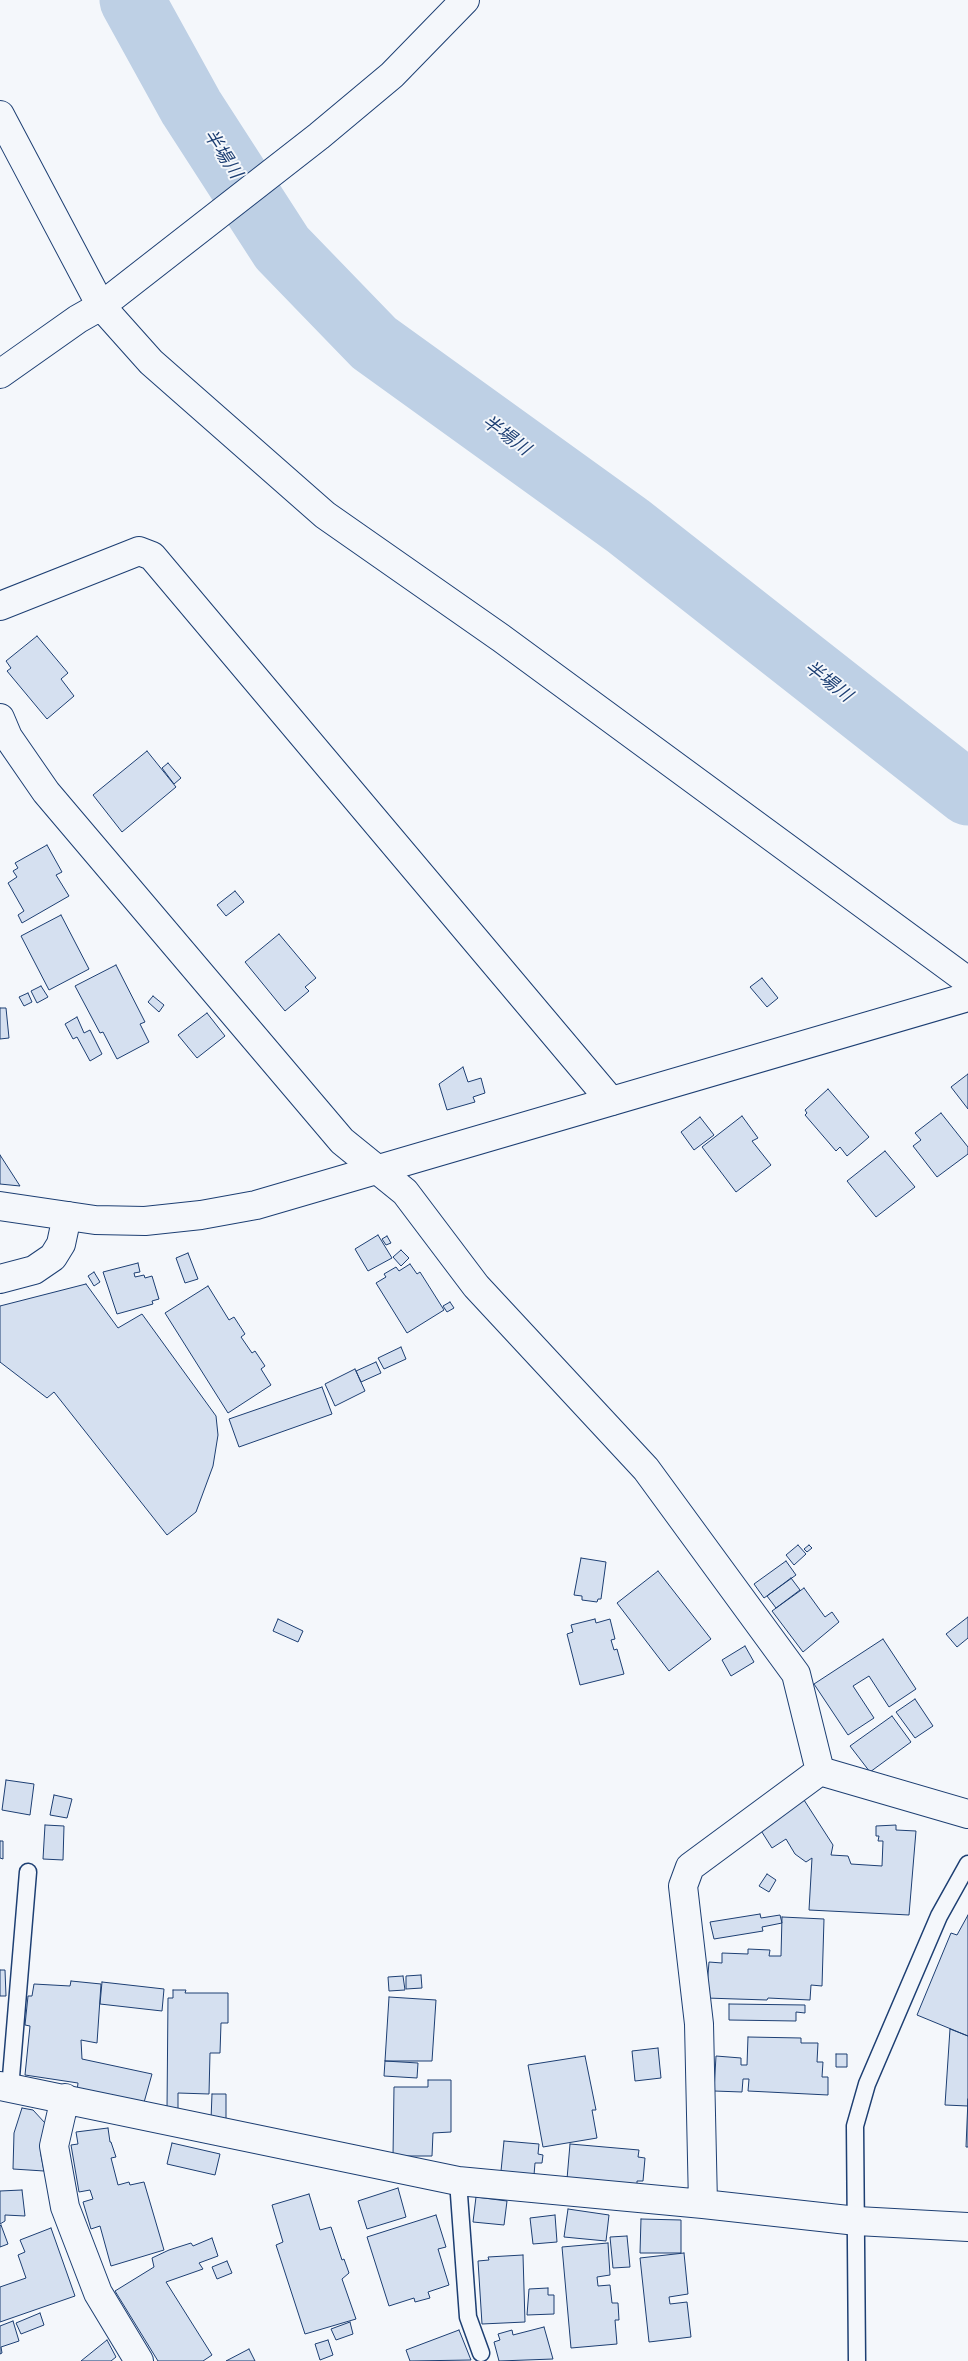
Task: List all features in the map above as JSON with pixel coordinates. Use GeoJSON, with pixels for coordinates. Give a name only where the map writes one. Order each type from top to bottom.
{"type":"FeatureCollection","features":[{"type":"Feature","properties":{"kind":"street"},"geometry":{"type":"LineString","coordinates":[[0,374],[78,319],[109,300],[309,143],[392,75],[465,0]]}},
{"type":"Feature","properties":{"kind":"street"},"geometry":{"type":"LineString","coordinates":[[0,115],[109,300],[151,362],[325,515],[501,638],[968,981]]}},
{"type":"Feature","properties":{"kind":"street"},"geometry":{"type":"LineString","coordinates":[[0,606],[139,551],[152,556],[610,1101]]}},
{"type":"Feature","properties":{"kind":"street"},"geometry":{"type":"LineString","coordinates":[[0,718],[8,738],[46,792],[342,1141],[379,1169],[405,1192],[476,1286],[646,1469],[796,1674],[820,1770]]}},
{"type":"Feature","properties":{"kind":"street"},"geometry":{"type":"LineString","coordinates":[[0,1206],[95,1220],[145,1222],[201,1215],[256,1205],[968,997]]}},
{"type":"Feature","properties":{"kind":"street"},"geometry":{"type":"LineString","coordinates":[[0,1279],[34,1270],[53,1257],[61,1244],[67,1216]]}},
{"type":"Feature","properties":{"kind":"street"},"geometry":{"type":"LineString","coordinates":[[820,1770],[968,1814]]}},
{"type":"Feature","properties":{"kind":"street"},"geometry":{"type":"LineString","coordinates":[[703,2204],[699,2024],[684,1886],[690,1867],[820,1770]]}},
{"type":"Feature","properties":{"kind":"street"},"geometry":{"type":"LineString","coordinates":[[5,2087],[458,2181],[703,2204],[857,2222],[968,2227]]}},
{"type":"Feature","properties":{"kind":"street"},"geometry":{"type":"LineString","coordinates":[[65,2098],[54,2146],[65,2207],[98,2293],[139,2361]]}},
{"type":"Feature","properties":{"kind":"lane"},"geometry":{"type":"LineString","coordinates":[[856,2361],[857,2222],[855,2126],[867,2084],[939,1916],[968,1864]]}},
{"type":"Feature","properties":{"kind":"lane"},"geometry":{"type":"LineString","coordinates":[[5,2087],[28,1872]]}},
{"type":"Feature","properties":{"kind":"lane"},"geometry":{"type":"LineString","coordinates":[[458,2181],[468,2317],[481,2352]]}},
{"type":"Feature","properties":{"kind":"building"},"geometry":{"type":"Polygon","coordinates":[[[37,636],[68,673],[61,679],[74,696],[47,719],[7,671],[11,668],[6,661],[37,636]]]}},
{"type":"Feature","properties":{"kind":"building"},"geometry":{"type":"Polygon","coordinates":[[[147,751],[176,787],[122,832],[93,795],[147,751]]]}},
{"type":"Feature","properties":{"kind":"building"},"geometry":{"type":"Polygon","coordinates":[[[168,763],[181,778],[174,784],[162,768],[168,763]]]}},
{"type":"Feature","properties":{"kind":"building"},"geometry":{"type":"Polygon","coordinates":[[[47,845],[62,872],[56,875],[69,896],[22,923],[18,915],[24,911],[8,883],[17,877],[13,871],[18,868],[15,863],[47,845]]]}},
{"type":"Feature","properties":{"kind":"building"},"geometry":{"type":"Polygon","coordinates":[[[235,891],[244,902],[226,916],[217,905],[235,891]]]}},
{"type":"Feature","properties":{"kind":"building"},"geometry":{"type":"Polygon","coordinates":[[[61,915],[89,969],[49,990],[21,936],[61,915]]]}},
{"type":"Feature","properties":{"kind":"building"},"geometry":{"type":"Polygon","coordinates":[[[279,934],[316,978],[305,987],[309,991],[285,1011],[245,962],[279,934]]]}},
{"type":"Feature","properties":{"kind":"building"},"geometry":{"type":"Polygon","coordinates":[[[116,965],[145,1022],[140,1024],[149,1042],[117,1059],[103,1032],[100,1033],[75,986],[116,965]]]}},
{"type":"Feature","properties":{"kind":"building"},"geometry":{"type":"Polygon","coordinates":[[[762,978],[778,998],[767,1007],[750,987],[762,978]]]}},
{"type":"Feature","properties":{"kind":"building"},"geometry":{"type":"Polygon","coordinates":[[[41,986],[48,997],[37,1003],[31,991],[41,986]]]}},
{"type":"Feature","properties":{"kind":"building"},"geometry":{"type":"Polygon","coordinates":[[[28,993],[32,1002],[24,1006],[19,997],[28,993]]]}},
{"type":"Feature","properties":{"kind":"building"},"geometry":{"type":"Polygon","coordinates":[[[153,996],[164,1005],[159,1012],[148,1002],[153,996]]]}},
{"type":"Feature","properties":{"kind":"building"},"geometry":{"type":"Polygon","coordinates":[[[0,1008],[6,1008],[9,1038],[0,1039],[0,1008]]]}},
{"type":"Feature","properties":{"kind":"building"},"geometry":{"type":"Polygon","coordinates":[[[207,1013],[225,1036],[197,1058],[178,1035],[207,1013]]]}},
{"type":"Feature","properties":{"kind":"building"},"geometry":{"type":"Polygon","coordinates":[[[77,1017],[84,1033],[90,1030],[102,1054],[90,1061],[77,1037],[73,1039],[65,1024],[77,1017]]]}},
{"type":"Feature","properties":{"kind":"building"},"geometry":{"type":"Polygon","coordinates":[[[463,1067],[468,1082],[481,1078],[485,1093],[473,1097],[475,1102],[447,1110],[439,1084],[463,1067]]]}},
{"type":"Feature","properties":{"kind":"building"},"geometry":{"type":"Polygon","coordinates":[[[968,1074],[968,1109],[951,1087],[968,1074]]]}},
{"type":"Feature","properties":{"kind":"building"},"geometry":{"type":"Polygon","coordinates":[[[828,1089],[869,1137],[847,1156],[840,1147],[836,1151],[805,1115],[807,1113],[805,1110],[828,1089]]]}},
{"type":"Feature","properties":{"kind":"building"},"geometry":{"type":"Polygon","coordinates":[[[941,1113],[968,1147],[968,1154],[937,1177],[913,1146],[921,1140],[915,1133],[941,1113]]]}},
{"type":"Feature","properties":{"kind":"building"},"geometry":{"type":"Polygon","coordinates":[[[742,1116],[758,1138],[752,1141],[771,1165],[736,1192],[702,1147],[742,1116]]]}},
{"type":"Feature","properties":{"kind":"building"},"geometry":{"type":"Polygon","coordinates":[[[700,1117],[714,1135],[694,1150],[681,1132],[700,1117]]]}},
{"type":"Feature","properties":{"kind":"building"},"geometry":{"type":"Polygon","coordinates":[[[885,1151],[915,1187],[876,1217],[847,1181],[885,1151]]]}},
{"type":"Feature","properties":{"kind":"building"},"geometry":{"type":"Polygon","coordinates":[[[0,1155],[20,1186],[0,1184],[0,1155]]]}},
{"type":"Feature","properties":{"kind":"building"},"geometry":{"type":"Polygon","coordinates":[[[378,1235],[392,1258],[368,1271],[355,1249],[378,1235]]]}},
{"type":"Feature","properties":{"kind":"building"},"geometry":{"type":"Polygon","coordinates":[[[387,1236],[391,1243],[386,1245],[382,1239],[387,1236]]]}},
{"type":"Feature","properties":{"kind":"building"},"geometry":{"type":"Polygon","coordinates":[[[401,1250],[409,1258],[401,1266],[393,1257],[401,1250]]]}},
{"type":"Feature","properties":{"kind":"building"},"geometry":{"type":"Polygon","coordinates":[[[188,1253],[198,1279],[185,1283],[176,1258],[188,1253]]]}},
{"type":"Feature","properties":{"kind":"building"},"geometry":{"type":"Polygon","coordinates":[[[138,1263],[140,1272],[134,1273],[135,1277],[144,1275],[145,1278],[152,1276],[159,1299],[152,1301],[153,1304],[117,1314],[103,1272],[138,1263]]]}},
{"type":"Feature","properties":{"kind":"building"},"geometry":{"type":"Polygon","coordinates":[[[410,1264],[417,1274],[420,1272],[444,1310],[407,1333],[376,1283],[386,1277],[384,1274],[396,1267],[399,1271],[410,1264]]]}},
{"type":"Feature","properties":{"kind":"building"},"geometry":{"type":"Polygon","coordinates":[[[94,1272],[100,1282],[94,1286],[88,1276],[94,1272]]]}},
{"type":"Feature","properties":{"kind":"building"},"geometry":{"type":"Polygon","coordinates":[[[86,1284],[118,1328],[142,1314],[216,1416],[218,1435],[213,1466],[196,1512],[167,1535],[54,1392],[47,1398],[0,1362],[0,1306],[86,1284]]]}},
{"type":"Feature","properties":{"kind":"building"},"geometry":{"type":"Polygon","coordinates":[[[208,1286],[229,1320],[234,1317],[245,1334],[241,1337],[252,1353],[255,1351],[265,1366],[261,1369],[271,1385],[228,1413],[165,1313],[208,1286]]]}},
{"type":"Feature","properties":{"kind":"building"},"geometry":{"type":"Polygon","coordinates":[[[450,1302],[454,1308],[447,1312],[443,1306],[450,1302]]]}},
{"type":"Feature","properties":{"kind":"building"},"geometry":{"type":"Polygon","coordinates":[[[401,1347],[406,1359],[384,1369],[378,1358],[401,1347]]]}},
{"type":"Feature","properties":{"kind":"building"},"geometry":{"type":"Polygon","coordinates":[[[376,1362],[381,1373],[361,1382],[356,1371],[376,1362]]]}},
{"type":"Feature","properties":{"kind":"building"},"geometry":{"type":"Polygon","coordinates":[[[355,1369],[365,1391],[335,1406],[325,1384],[355,1369]]]}},
{"type":"Feature","properties":{"kind":"building"},"geometry":{"type":"Polygon","coordinates":[[[322,1387],[332,1414],[239,1447],[229,1419],[322,1387]]]}},
{"type":"Feature","properties":{"kind":"building"},"geometry":{"type":"Polygon","coordinates":[[[798,1545],[806,1554],[794,1565],[786,1555],[798,1545]]]}},
{"type":"Feature","properties":{"kind":"building"},"geometry":{"type":"Polygon","coordinates":[[[809,1545],[812,1548],[807,1552],[804,1549],[809,1545]]]}},
{"type":"Feature","properties":{"kind":"building"},"geometry":{"type":"Polygon","coordinates":[[[581,1558],[606,1562],[601,1599],[598,1599],[597,1602],[582,1600],[582,1596],[574,1595],[581,1558]]]}},
{"type":"Feature","properties":{"kind":"building"},"geometry":{"type":"Polygon","coordinates":[[[786,1561],[796,1575],[764,1598],[754,1584],[786,1561]]]}},
{"type":"Feature","properties":{"kind":"building"},"geometry":{"type":"Polygon","coordinates":[[[658,1571],[711,1639],[669,1671],[617,1603],[658,1571]]]}},
{"type":"Feature","properties":{"kind":"building"},"geometry":{"type":"Polygon","coordinates":[[[791,1578],[800,1590],[776,1608],[767,1596],[791,1578]]]}},
{"type":"Feature","properties":{"kind":"building"},"geometry":{"type":"Polygon","coordinates":[[[804,1588],[825,1617],[832,1612],[839,1622],[803,1652],[772,1611],[804,1588]]]}},
{"type":"Feature","properties":{"kind":"building"},"geometry":{"type":"Polygon","coordinates":[[[968,1617],[968,1638],[957,1647],[946,1634],[968,1617]]]}},
{"type":"Feature","properties":{"kind":"building"},"geometry":{"type":"Polygon","coordinates":[[[278,1619],[303,1631],[298,1642],[273,1631],[278,1619]]]}},
{"type":"Feature","properties":{"kind":"building"},"geometry":{"type":"Polygon","coordinates":[[[595,1619],[596,1623],[610,1619],[615,1639],[611,1640],[614,1650],[617,1649],[624,1674],[580,1685],[567,1634],[573,1632],[571,1625],[595,1619]]]}},
{"type":"Feature","properties":{"kind":"building"},"geometry":{"type":"Polygon","coordinates":[[[883,1639],[916,1689],[889,1707],[869,1676],[853,1686],[874,1718],[848,1735],[814,1684],[883,1639]]]}},
{"type":"Feature","properties":{"kind":"building"},"geometry":{"type":"Polygon","coordinates":[[[745,1646],[754,1662],[731,1676],[722,1660],[745,1646]]]}},
{"type":"Feature","properties":{"kind":"building"},"geometry":{"type":"Polygon","coordinates":[[[915,1699],[933,1726],[915,1738],[896,1712],[915,1699]]]}},
{"type":"Feature","properties":{"kind":"building"},"geometry":{"type":"Polygon","coordinates":[[[892,1716],[911,1742],[870,1772],[850,1746],[892,1716]]]}},
{"type":"Feature","properties":{"kind":"building"},"geometry":{"type":"Polygon","coordinates":[[[6,1780],[34,1784],[30,1815],[2,1810],[6,1780]]]}},
{"type":"Feature","properties":{"kind":"building"},"geometry":{"type":"Polygon","coordinates":[[[54,1795],[72,1799],[67,1818],[50,1815],[54,1795]]]}},
{"type":"Feature","properties":{"kind":"building"},"geometry":{"type":"Polygon","coordinates":[[[804,1800],[833,1845],[831,1855],[848,1856],[851,1864],[882,1866],[883,1841],[878,1841],[879,1836],[876,1836],[876,1826],[896,1825],[896,1830],[916,1831],[909,1915],[809,1910],[812,1858],[806,1862],[795,1854],[786,1839],[772,1848],[760,1829],[804,1800]]]}},
{"type":"Feature","properties":{"kind":"building"},"geometry":{"type":"Polygon","coordinates":[[[45,1825],[64,1826],[63,1860],[43,1859],[45,1825]]]}},
{"type":"Feature","properties":{"kind":"building"},"geometry":{"type":"Polygon","coordinates":[[[0,1841],[3,1841],[3,1859],[0,1858],[0,1841]]]}},
{"type":"Feature","properties":{"kind":"building"},"geometry":{"type":"Polygon","coordinates":[[[767,1874],[776,1880],[769,1892],[759,1886],[767,1874]]]}},
{"type":"Feature","properties":{"kind":"building"},"geometry":{"type":"Polygon","coordinates":[[[760,1914],[761,1918],[780,1915],[782,1923],[762,1927],[763,1931],[714,1939],[710,1922],[760,1914]]]}},
{"type":"Feature","properties":{"kind":"building"},"geometry":{"type":"Polygon","coordinates":[[[968,1915],[968,2036],[917,2015],[951,1933],[957,1935],[968,1915]]]}},
{"type":"Feature","properties":{"kind":"building"},"geometry":{"type":"Polygon","coordinates":[[[782,1917],[824,1919],[822,1986],[811,1985],[810,2000],[706,1998],[709,1962],[722,1963],[722,1953],[748,1954],[748,1949],[770,1950],[769,1956],[781,1956],[782,1917]]]}},
{"type":"Feature","properties":{"kind":"building"},"geometry":{"type":"Polygon","coordinates":[[[0,1970],[5,1970],[6,1996],[0,1996],[0,1970]]]}},
{"type":"Feature","properties":{"kind":"building"},"geometry":{"type":"Polygon","coordinates":[[[421,1975],[422,1988],[406,1989],[406,1976],[421,1975]]]}},
{"type":"Feature","properties":{"kind":"building"},"geometry":{"type":"Polygon","coordinates":[[[403,1976],[405,1990],[389,1991],[388,1977],[403,1976]]]}},
{"type":"Feature","properties":{"kind":"building"},"geometry":{"type":"Polygon","coordinates":[[[71,1981],[101,1984],[97,2043],[81,2040],[82,2059],[152,2074],[143,2106],[77,2091],[78,2083],[25,2075],[30,2026],[25,2025],[28,1996],[32,1996],[34,1984],[70,1986],[71,1981]]]}},
{"type":"Feature","properties":{"kind":"building"},"geometry":{"type":"Polygon","coordinates":[[[102,1982],[164,1989],[162,2011],[100,2004],[102,1982]]]}},
{"type":"Feature","properties":{"kind":"building"},"geometry":{"type":"Polygon","coordinates":[[[173,1990],[186,1990],[185,1993],[228,1993],[228,2023],[221,2023],[220,2053],[210,2053],[209,2094],[178,2093],[178,2109],[167,2109],[168,1998],[173,1998],[173,1990]]]}},
{"type":"Feature","properties":{"kind":"building"},"geometry":{"type":"Polygon","coordinates":[[[389,1997],[436,2000],[432,2061],[385,2061],[389,1997]]]}},
{"type":"Feature","properties":{"kind":"building"},"geometry":{"type":"Polygon","coordinates":[[[729,2004],[805,2005],[805,2013],[796,2012],[796,2021],[729,2020],[729,2004]]]}},
{"type":"Feature","properties":{"kind":"building"},"geometry":{"type":"Polygon","coordinates":[[[950,2029],[968,2036],[968,2106],[945,2105],[950,2029]]]}},
{"type":"Feature","properties":{"kind":"building"},"geometry":{"type":"Polygon","coordinates":[[[748,2037],[801,2038],[801,2043],[818,2043],[817,2062],[823,2062],[822,2077],[828,2077],[828,2095],[748,2091],[749,2079],[743,2079],[742,2092],[714,2091],[716,2056],[741,2058],[741,2065],[747,2065],[748,2037]]]}},
{"type":"Feature","properties":{"kind":"building"},"geometry":{"type":"Polygon","coordinates":[[[658,2048],[661,2078],[635,2081],[632,2051],[658,2048]]]}},
{"type":"Feature","properties":{"kind":"building"},"geometry":{"type":"Polygon","coordinates":[[[836,2054],[847,2054],[847,2067],[836,2067],[836,2054]]]}},
{"type":"Feature","properties":{"kind":"building"},"geometry":{"type":"Polygon","coordinates":[[[585,2056],[596,2110],[592,2110],[597,2138],[543,2147],[528,2065],[585,2056]]]}},
{"type":"Feature","properties":{"kind":"building"},"geometry":{"type":"Polygon","coordinates":[[[385,2061],[418,2063],[417,2078],[384,2076],[385,2061]]]}},
{"type":"Feature","properties":{"kind":"building"},"geometry":{"type":"Polygon","coordinates":[[[428,2080],[451,2080],[451,2132],[433,2133],[432,2156],[393,2156],[394,2087],[428,2087],[428,2080]]]}},
{"type":"Feature","properties":{"kind":"building"},"geometry":{"type":"Polygon","coordinates":[[[212,2094],[226,2094],[226,2121],[211,2120],[212,2094]]]}},
{"type":"Feature","properties":{"kind":"building"},"geometry":{"type":"Polygon","coordinates":[[[968,2099],[968,2147],[966,2147],[968,2099]]]}},
{"type":"Feature","properties":{"kind":"building"},"geometry":{"type":"Polygon","coordinates":[[[22,2108],[33,2110],[45,2123],[41,2155],[44,2171],[13,2169],[14,2133],[22,2108]]]}},
{"type":"Feature","properties":{"kind":"building"},"geometry":{"type":"Polygon","coordinates":[[[108,2128],[110,2142],[116,2157],[111,2158],[118,2185],[129,2182],[130,2185],[144,2182],[164,2250],[111,2266],[100,2226],[91,2229],[83,2202],[93,2199],[90,2190],[79,2192],[71,2145],[78,2144],[76,2132],[108,2128]]]}},
{"type":"Feature","properties":{"kind":"building"},"geometry":{"type":"Polygon","coordinates":[[[504,2141],[539,2144],[538,2154],[543,2155],[542,2163],[535,2163],[534,2175],[501,2171],[504,2141]]]}},
{"type":"Feature","properties":{"kind":"building"},"geometry":{"type":"Polygon","coordinates":[[[172,2143],[220,2154],[215,2175],[167,2164],[172,2143]]]}},
{"type":"Feature","properties":{"kind":"building"},"geometry":{"type":"Polygon","coordinates":[[[570,2144],[639,2150],[638,2157],[645,2158],[643,2181],[637,2181],[637,2185],[567,2179],[570,2144]]]}},
{"type":"Feature","properties":{"kind":"building"},"geometry":{"type":"Polygon","coordinates":[[[398,2188],[406,2217],[367,2229],[358,2201],[398,2188]]]}},
{"type":"Feature","properties":{"kind":"building"},"geometry":{"type":"Polygon","coordinates":[[[22,2190],[25,2216],[5,2215],[5,2221],[0,2224],[0,2191],[22,2190]]]}},
{"type":"Feature","properties":{"kind":"building"},"geometry":{"type":"Polygon","coordinates":[[[309,2194],[320,2230],[331,2227],[342,2260],[344,2259],[349,2273],[342,2279],[356,2319],[305,2334],[276,2245],[283,2242],[272,2205],[309,2194]]]}},
{"type":"Feature","properties":{"kind":"building"},"geometry":{"type":"Polygon","coordinates":[[[476,2197],[507,2201],[504,2225],[473,2222],[476,2197]]]}},
{"type":"Feature","properties":{"kind":"building"},"geometry":{"type":"Polygon","coordinates":[[[568,2209],[609,2215],[606,2241],[564,2237],[568,2209]]]}},
{"type":"Feature","properties":{"kind":"building"},"geometry":{"type":"Polygon","coordinates":[[[436,2215],[446,2247],[438,2249],[449,2285],[428,2292],[430,2298],[415,2302],[414,2298],[389,2306],[367,2237],[436,2215]]]}},
{"type":"Feature","properties":{"kind":"building"},"geometry":{"type":"Polygon","coordinates":[[[555,2215],[557,2242],[533,2244],[530,2218],[555,2215]]]}},
{"type":"Feature","properties":{"kind":"building"},"geometry":{"type":"Polygon","coordinates":[[[641,2219],[681,2220],[681,2253],[640,2253],[641,2219]]]}},
{"type":"Feature","properties":{"kind":"building"},"geometry":{"type":"Polygon","coordinates":[[[0,2226],[8,2244],[0,2247],[0,2226]]]}},
{"type":"Feature","properties":{"kind":"building"},"geometry":{"type":"Polygon","coordinates":[[[51,2228],[75,2296],[0,2322],[0,2287],[26,2278],[18,2255],[25,2252],[20,2240],[51,2228]]]}},
{"type":"Feature","properties":{"kind":"building"},"geometry":{"type":"Polygon","coordinates":[[[627,2236],[630,2267],[613,2268],[610,2237],[627,2236]]]}},
{"type":"Feature","properties":{"kind":"building"},"geometry":{"type":"Polygon","coordinates":[[[212,2238],[218,2256],[199,2263],[203,2269],[166,2282],[212,2355],[203,2361],[158,2361],[115,2291],[154,2267],[152,2258],[169,2250],[191,2243],[193,2246],[212,2238]]]}},
{"type":"Feature","properties":{"kind":"building"},"geometry":{"type":"Polygon","coordinates":[[[608,2243],[610,2275],[597,2277],[598,2286],[610,2285],[612,2303],[618,2303],[619,2320],[615,2320],[617,2344],[571,2348],[562,2247],[608,2243]]]}},
{"type":"Feature","properties":{"kind":"building"},"geometry":{"type":"Polygon","coordinates":[[[684,2253],[688,2294],[669,2297],[670,2304],[687,2302],[691,2337],[649,2342],[640,2258],[684,2253]]]}},
{"type":"Feature","properties":{"kind":"building"},"geometry":{"type":"Polygon","coordinates":[[[523,2255],[525,2322],[482,2324],[478,2261],[489,2260],[488,2257],[523,2255]]]}},
{"type":"Feature","properties":{"kind":"building"},"geometry":{"type":"Polygon","coordinates":[[[227,2261],[232,2273],[217,2279],[212,2267],[227,2261]]]}},
{"type":"Feature","properties":{"kind":"building"},"geometry":{"type":"Polygon","coordinates":[[[548,2288],[548,2295],[554,2295],[554,2314],[527,2315],[529,2289],[548,2288]]]}},
{"type":"Feature","properties":{"kind":"building"},"geometry":{"type":"Polygon","coordinates":[[[40,2313],[44,2325],[21,2334],[16,2323],[40,2313]]]}},
{"type":"Feature","properties":{"kind":"building"},"geometry":{"type":"Polygon","coordinates":[[[13,2321],[19,2341],[1,2347],[2,2353],[0,2354],[0,2326],[13,2321]]]}},
{"type":"Feature","properties":{"kind":"building"},"geometry":{"type":"Polygon","coordinates":[[[350,2322],[353,2334],[336,2340],[331,2329],[350,2322]]]}},
{"type":"Feature","properties":{"kind":"building"},"geometry":{"type":"Polygon","coordinates":[[[544,2327],[553,2359],[499,2361],[494,2342],[500,2340],[498,2334],[512,2330],[513,2335],[544,2327]]]}},
{"type":"Feature","properties":{"kind":"building"},"geometry":{"type":"Polygon","coordinates":[[[459,2330],[471,2360],[410,2361],[406,2350],[459,2330]]]}},
{"type":"Feature","properties":{"kind":"building"},"geometry":{"type":"Polygon","coordinates":[[[107,2340],[116,2357],[111,2361],[81,2361],[107,2340]]]}},
{"type":"Feature","properties":{"kind":"building"},"geometry":{"type":"Polygon","coordinates":[[[328,2340],[333,2355],[320,2360],[315,2344],[328,2340]]]}},
{"type":"Feature","properties":{"kind":"building"},"geometry":{"type":"Polygon","coordinates":[[[249,2349],[255,2361],[226,2361],[249,2349]]]}},
{"type":"Feature","properties":{"kind":"waterway","name":"半場川"},"geometry":{"type":"LineString","coordinates":[[132,0],[191,107],[282,248],[374,343],[628,526],[968,793]]}}]}
